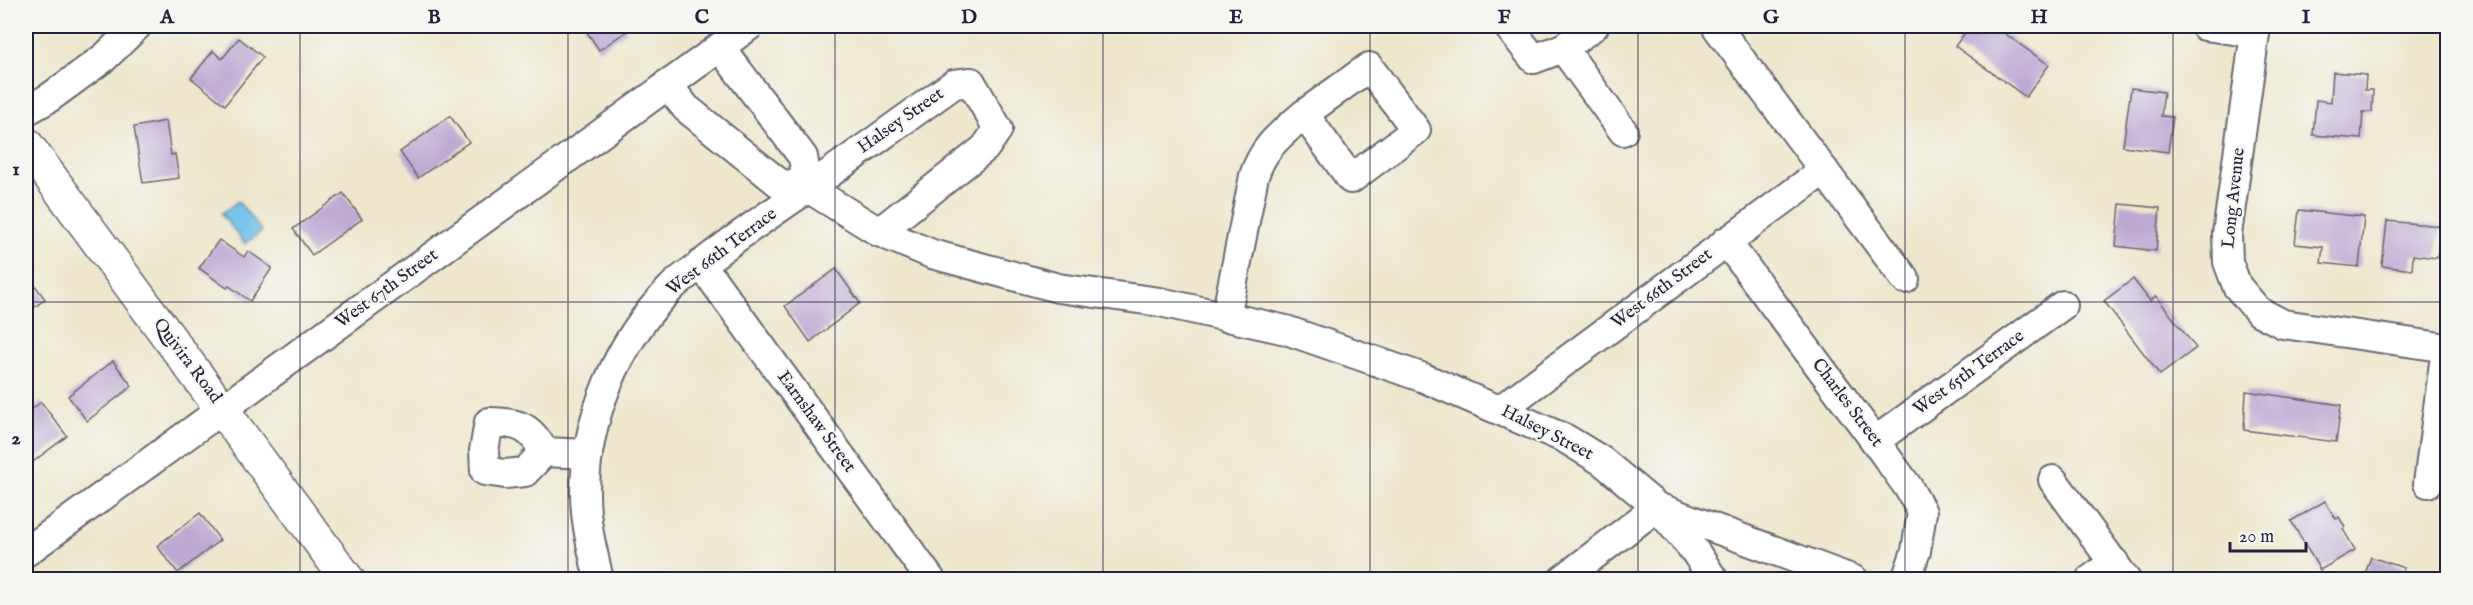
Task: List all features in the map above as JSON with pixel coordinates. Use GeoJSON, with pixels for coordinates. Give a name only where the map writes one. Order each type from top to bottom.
{"type":"FeatureCollection","features":[{"type":"Feature","properties":{"kind":"main road","name":"Quivira Road"},"geometry":{"type":"LineString","coordinates":[[26,144],[348,579]]}},
{"type":"Feature","properties":{"kind":"street"},"geometry":{"type":"LineString","coordinates":[[26,111],[49,98],[105,57],[137,26]]}},
{"type":"Feature","properties":{"kind":"street"},"geometry":{"type":"LineString","coordinates":[[1508,26],[1534,59],[1563,48],[1594,26]]}},
{"type":"Feature","properties":{"kind":"street"},"geometry":{"type":"LineString","coordinates":[[1716,26],[1905,279]]}},
{"type":"Feature","properties":{"kind":"street"},"geometry":{"type":"LineString","coordinates":[[2205,26],[2255,29]]}},
{"type":"Feature","properties":{"kind":"street","name":"Long Avenue"},"geometry":{"type":"LineString","coordinates":[[2255,29],[2227,234],[2228,262],[2237,286],[2258,311],[2283,324],[2447,348]]}},
{"type":"Feature","properties":{"kind":"street"},"geometry":{"type":"LineString","coordinates":[[732,34],[803,157],[808,188]]}},
{"type":"Feature","properties":{"kind":"street","name":"West 67th Street"},"geometry":{"type":"LineString","coordinates":[[26,552],[667,84],[732,34]]}},
{"type":"Feature","properties":{"kind":"street"},"geometry":{"type":"LineString","coordinates":[[1563,48],[1623,131]]}},
{"type":"Feature","properties":{"kind":"street","name":"Halsey Street"},"geometry":{"type":"LineString","coordinates":[[808,188],[954,84],[971,82],[998,129],[986,148],[879,232]]}},
{"type":"Feature","properties":{"kind":"street","name":"Halsey Street"},"geometry":{"type":"LineString","coordinates":[[667,84],[686,108],[779,183],[808,188],[879,232],[932,254],[1058,288],[1160,302],[1286,330],[1424,378],[1501,409],[1566,439],[1602,461],[1657,507],[1854,579]]}},
{"type":"Feature","properties":{"kind":"street"},"geometry":{"type":"LineString","coordinates":[[1226,317],[1254,176],[1260,158],[1270,143],[1304,114]]}},
{"type":"Feature","properties":{"kind":"street","name":"West 66th Street"},"geometry":{"type":"LineString","coordinates":[[1501,409],[1824,170]]}},
{"type":"Feature","properties":{"kind":"street","name":"West 66th Terrace"},"geometry":{"type":"LineString","coordinates":[[599,579],[590,539],[585,496],[588,454],[597,412],[607,385],[633,336],[671,288],[808,188]]}},
{"type":"Feature","properties":{"kind":"street","name":"Charles Street"},"geometry":{"type":"LineString","coordinates":[[1726,241],[1875,441],[1908,487],[1922,512],[1917,551],[1906,579]]}},
{"type":"Feature","properties":{"kind":"street","name":"Earnshaw Street"},"geometry":{"type":"LineString","coordinates":[[701,264],[931,579]]}},
{"type":"Feature","properties":{"kind":"street","name":"West 65th Terrace"},"geometry":{"type":"LineString","coordinates":[[1875,441],[2063,305]]}},
{"type":"Feature","properties":{"kind":"street"},"geometry":{"type":"LineString","coordinates":[[2428,483],[2447,348]]}},
{"type":"Feature","properties":{"kind":"street"},"geometry":{"type":"LineString","coordinates":[[544,452],[588,454]]}},
{"type":"Feature","properties":{"kind":"street"},"geometry":{"type":"LineString","coordinates":[[2053,480],[2120,571],[2090,579]]}},
{"type":"Feature","properties":{"kind":"street"},"geometry":{"type":"LineString","coordinates":[[1562,579],[1657,507],[1695,550],[1714,579]]}},
{"type":"Feature","properties":{"kind":"water"},"geometry":{"type":"Polygon","coordinates":[[[238,201],[262,231],[245,244],[221,214],[238,201]]]}},
{"type":"Feature","properties":{"kind":"building"},"geometry":{"type":"Polygon","coordinates":[[[583,26],[623,26],[627,31],[599,50],[583,26]]]}},
{"type":"Feature","properties":{"kind":"building"},"geometry":{"type":"Polygon","coordinates":[[[1970,26],[1994,26],[2049,65],[2026,97],[1955,46],[1970,26]]]}},
{"type":"Feature","properties":{"kind":"building"},"geometry":{"type":"Polygon","coordinates":[[[2329,26],[2363,26],[2362,32],[2329,26]]]}},
{"type":"Feature","properties":{"kind":"building"},"geometry":{"type":"Polygon","coordinates":[[[239,38],[263,57],[225,105],[191,78],[213,51],[222,59],[239,38]]]}},
{"type":"Feature","properties":{"kind":"building"},"geometry":{"type":"Polygon","coordinates":[[[2333,72],[2366,75],[2365,90],[2373,90],[2372,112],[2363,112],[2361,139],[2313,135],[2316,100],[2331,102],[2333,72]]]}},
{"type":"Feature","properties":{"kind":"building"},"geometry":{"type":"Polygon","coordinates":[[[2131,88],[2164,92],[2161,116],[2173,117],[2168,152],[2123,146],[2131,88]]]}},
{"type":"Feature","properties":{"kind":"building"},"geometry":{"type":"Polygon","coordinates":[[[450,116],[469,142],[418,178],[400,152],[450,116]]]}},
{"type":"Feature","properties":{"kind":"building"},"geometry":{"type":"Polygon","coordinates":[[[166,121],[171,155],[175,154],[179,178],[143,183],[134,127],[166,121]]]}},
{"type":"Feature","properties":{"kind":"building"},"geometry":{"type":"Polygon","coordinates":[[[343,193],[362,219],[312,255],[293,229],[343,193]]]}},
{"type":"Feature","properties":{"kind":"building"},"geometry":{"type":"Polygon","coordinates":[[[2120,204],[2160,208],[2156,251],[2116,246],[2120,204]]]}},
{"type":"Feature","properties":{"kind":"building"},"geometry":{"type":"Polygon","coordinates":[[[2299,210],[2364,217],[2359,267],[2321,263],[2323,247],[2295,244],[2299,210]]]}},
{"type":"Feature","properties":{"kind":"building"},"geometry":{"type":"Polygon","coordinates":[[[2387,221],[2441,226],[2437,258],[2413,255],[2412,270],[2382,266],[2387,221]]]}},
{"type":"Feature","properties":{"kind":"building"},"geometry":{"type":"Polygon","coordinates":[[[219,240],[244,257],[248,251],[272,268],[250,301],[199,268],[219,240]]]}},
{"type":"Feature","properties":{"kind":"building"},"geometry":{"type":"Polygon","coordinates":[[[836,269],[860,303],[810,342],[785,306],[836,269]]]}},
{"type":"Feature","properties":{"kind":"building"},"geometry":{"type":"Polygon","coordinates":[[[26,273],[45,299],[26,314],[26,273]]]}},
{"type":"Feature","properties":{"kind":"building"},"geometry":{"type":"Polygon","coordinates":[[[2133,279],[2150,301],[2156,296],[2196,348],[2160,375],[2104,301],[2133,279]]]}},
{"type":"Feature","properties":{"kind":"building"},"geometry":{"type":"Polygon","coordinates":[[[113,361],[132,386],[87,421],[68,396],[113,361]]]}},
{"type":"Feature","properties":{"kind":"building"},"geometry":{"type":"Polygon","coordinates":[[[2246,391],[2341,405],[2336,442],[2244,430],[2246,391]]]}},
{"type":"Feature","properties":{"kind":"building"},"geometry":{"type":"Polygon","coordinates":[[[41,402],[67,436],[26,467],[26,414],[41,402]]]}},
{"type":"Feature","properties":{"kind":"building"},"geometry":{"type":"Polygon","coordinates":[[[2325,501],[2336,519],[2339,517],[2355,550],[2320,570],[2291,521],[2325,501]]]}},
{"type":"Feature","properties":{"kind":"building"},"geometry":{"type":"Polygon","coordinates":[[[200,513],[220,540],[178,573],[157,546],[200,513]]]}},
{"type":"Feature","properties":{"kind":"building"},"geometry":{"type":"Polygon","coordinates":[[[2371,557],[2404,568],[2400,578],[2405,580],[2363,580],[2371,557]]]}}]}
